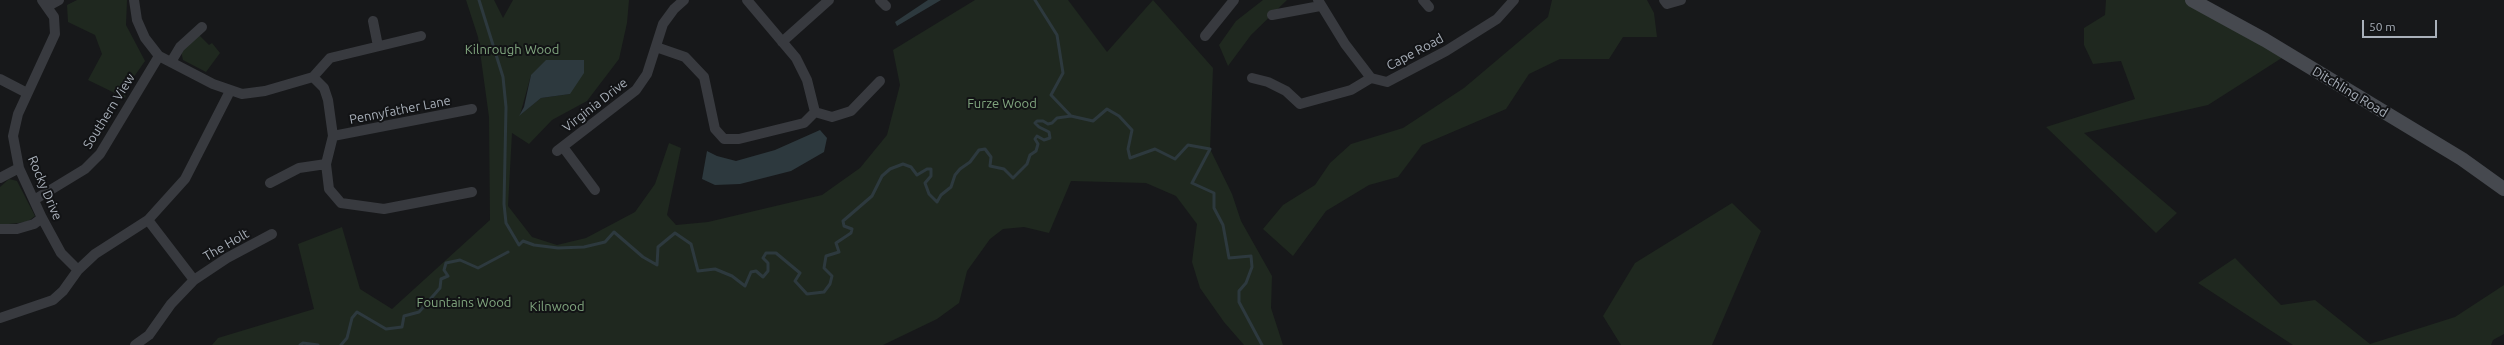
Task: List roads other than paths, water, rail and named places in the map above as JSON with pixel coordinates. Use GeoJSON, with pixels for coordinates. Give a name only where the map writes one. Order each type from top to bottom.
{"type":"FeatureCollection","features":[{"type":"Feature","properties":{"kind":"main road","name":"Ditchling Road"},"geometry":{"type":"LineString","coordinates":[[2192,0],[2270,43],[2462,159],[2504,189]]}},
{"type":"Feature","properties":{"kind":"street"},"geometry":{"type":"LineString","coordinates":[[45,3],[59,0]]}},
{"type":"Feature","properties":{"kind":"street"},"geometry":{"type":"LineString","coordinates":[[134,0],[137,20],[145,38],[159,56],[230,91],[242,94],[265,92],[313,77],[330,58],[421,36]]}},
{"type":"Feature","properties":{"kind":"street","name":"Virginia Drive"},"geometry":{"type":"LineString","coordinates":[[595,190],[560,149],[636,90],[647,74],[663,24],[683,0]]}},
{"type":"Feature","properties":{"kind":"street"},"geometry":{"type":"LineString","coordinates":[[747,0],[796,58],[807,80],[816,112]]}},
{"type":"Feature","properties":{"kind":"street"},"geometry":{"type":"LineString","coordinates":[[782,42],[829,0]]}},
{"type":"Feature","properties":{"kind":"street"},"geometry":{"type":"LineString","coordinates":[[1205,36],[1234,0]]}},
{"type":"Feature","properties":{"kind":"street","name":"Cape Road"},"geometry":{"type":"LineString","coordinates":[[1371,78],[1387,82],[1446,51],[1497,19],[1514,0]]}},
{"type":"Feature","properties":{"kind":"street"},"geometry":{"type":"LineString","coordinates":[[1664,0],[1667,4],[1681,0]]}},
{"type":"Feature","properties":{"kind":"street","name":"Rocky Drive"},"geometry":{"type":"LineString","coordinates":[[45,3],[54,17],[55,34],[18,114],[13,136],[19,168],[42,218],[61,253],[78,270]]}},
{"type":"Feature","properties":{"kind":"street"},"geometry":{"type":"LineString","coordinates":[[1252,78],[1268,82],[1286,91],[1300,104],[1351,90],[1371,78],[1319,3],[1272,15]]}},
{"type":"Feature","properties":{"kind":"street"},"geometry":{"type":"LineString","coordinates":[[372,21],[378,46]]}},
{"type":"Feature","properties":{"kind":"street"},"geometry":{"type":"LineString","coordinates":[[171,62],[180,47],[202,27]]}},
{"type":"Feature","properties":{"kind":"street"},"geometry":{"type":"LineString","coordinates":[[656,47],[685,57],[704,77],[715,129],[724,139],[739,140],[804,123],[816,112]]}},
{"type":"Feature","properties":{"kind":"street","name":"Southern View"},"geometry":{"type":"LineString","coordinates":[[34,200],[85,170],[100,154],[159,56]]}},
{"type":"Feature","properties":{"kind":"street"},"geometry":{"type":"LineString","coordinates":[[313,77],[324,88],[328,100],[333,136],[326,164],[329,189],[341,203],[384,209],[472,192]]}},
{"type":"Feature","properties":{"kind":"street"},"geometry":{"type":"LineString","coordinates":[[0,79],[27,93]]}},
{"type":"Feature","properties":{"kind":"street"},"geometry":{"type":"LineString","coordinates":[[816,112],[832,117],[851,111],[880,81]]}},
{"type":"Feature","properties":{"kind":"street"},"geometry":{"type":"LineString","coordinates":[[0,318],[52,300],[63,291],[78,270],[95,254],[148,220],[185,179],[230,91]]}},
{"type":"Feature","properties":{"kind":"street","name":"Pennyfather Lane"},"geometry":{"type":"LineString","coordinates":[[333,136],[472,109]]}},
{"type":"Feature","properties":{"kind":"street"},"geometry":{"type":"LineString","coordinates":[[270,184],[299,168],[326,164]]}},
{"type":"Feature","properties":{"kind":"street"},"geometry":{"type":"LineString","coordinates":[[0,178],[19,168]]}},
{"type":"Feature","properties":{"kind":"street"},"geometry":{"type":"LineString","coordinates":[[0,229],[16,229],[42,218]]}},
{"type":"Feature","properties":{"kind":"street"},"geometry":{"type":"LineString","coordinates":[[148,220],[194,280]]}},
{"type":"Feature","properties":{"kind":"street","name":"The Holt"},"geometry":{"type":"LineString","coordinates":[[135,345],[149,335],[171,304],[194,280],[227,258],[272,234]]}},
{"type":"Feature","properties":{"kind":"waterway"},"geometry":{"type":"LineString","coordinates":[[479,0],[503,77],[506,107],[504,204],[506,223],[519,245],[523,241],[534,245],[558,248],[584,247],[605,242],[614,232],[643,257],[657,265],[658,247],[675,233],[691,244],[698,271],[715,269],[732,276],[745,286],[751,272],[756,271],[763,277],[768,271],[768,263],[763,258],[766,253],[776,253],[800,273],[795,281],[807,294],[824,292],[830,284],[832,276],[824,268],[826,256],[839,252],[836,243],[851,233],[852,229],[844,226],[843,221],[872,196],[882,176],[890,169],[903,164],[911,167],[917,175],[927,169],[931,169],[931,176],[925,183],[929,194],[937,202],[941,195],[951,187],[955,175],[960,169],[970,162],[979,150],[985,149],[991,157],[990,166],[1004,169],[1013,178],[1027,164],[1030,155],[1036,151],[1038,144],[1035,139],[1037,136],[1044,140],[1050,138],[1049,132],[1039,127],[1035,123],[1037,121],[1043,121],[1048,124],[1052,123],[1057,118],[1071,116],[1093,121],[1107,109],[1119,116],[1132,130],[1128,149],[1130,158],[1155,149],[1175,159],[1188,145],[1210,149],[1192,183],[1214,193],[1214,208],[1223,225],[1229,258],[1251,256],[1252,267],[1246,283],[1239,291],[1239,302],[1262,345]]}},
{"type":"Feature","properties":{"kind":"waterway"},"geometry":{"type":"LineString","coordinates":[[1035,0],[1057,35],[1063,73],[1051,95],[1071,116]]}},
{"type":"Feature","properties":{"kind":"waterway"},"geometry":{"type":"LineString","coordinates":[[341,345],[347,338],[352,318],[357,312],[386,329],[402,327],[404,316],[419,312],[440,288],[441,279],[448,276],[444,270],[446,263],[460,260],[478,268],[508,252]]}},
{"type":"Feature","properties":{"kind":"waterway"},"geometry":{"type":"LineString","coordinates":[[300,345],[303,343],[318,345]]}},
{"type":"Feature","properties":{"kind":"park label","name":"Kilnrough Wood"},"geometry":{"type":"Point","coordinates":[512,50]}},
{"type":"Feature","properties":{"kind":"park label","name":"Furze Wood"},"geometry":{"type":"Point","coordinates":[1002,104]}},
{"type":"Feature","properties":{"kind":"park label","name":"Fountains Wood"},"geometry":{"type":"Point","coordinates":[464,303]}},
{"type":"Feature","properties":{"kind":"park label","name":"Kilnwood"},"geometry":{"type":"Point","coordinates":[557,307]}}]}
